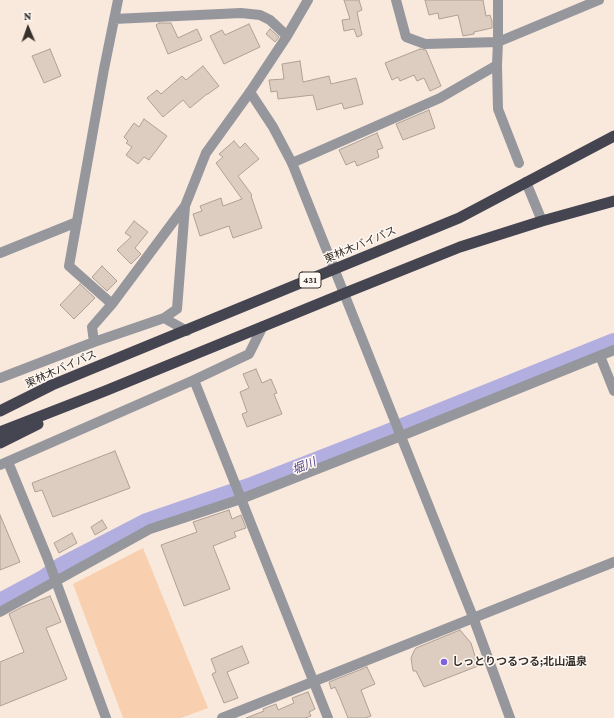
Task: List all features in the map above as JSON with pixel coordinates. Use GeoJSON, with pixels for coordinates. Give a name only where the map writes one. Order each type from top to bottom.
{"type":"FeatureCollection","features":[{"type":"Feature","properties":{"kind":"highway","name":"東林木バイパス"},"geometry":{"type":"LineString","coordinates":[[0,412],[52,385],[187,331],[459,218],[614,136]]}},
{"type":"Feature","properties":{"kind":"highway","name":"431"},"geometry":{"type":"LineString","coordinates":[[0,432],[460,247],[542,221],[614,202]]}},
{"type":"Feature","properties":{"kind":"highway"},"geometry":{"type":"LineString","coordinates":[[0,408],[52,385]]}},
{"type":"Feature","properties":{"kind":"highway"},"geometry":{"type":"LineString","coordinates":[[0,443],[105,391]]}},
{"type":"Feature","properties":{"kind":"street"},"geometry":{"type":"LineString","coordinates":[[112,304],[69,266],[104,69],[118,0]]}},
{"type":"Feature","properties":{"kind":"street"},"geometry":{"type":"LineString","coordinates":[[0,378],[94,342],[164,318],[177,309],[186,206],[206,152],[250,92],[287,36],[308,0]]}},
{"type":"Feature","properties":{"kind":"street"},"geometry":{"type":"LineString","coordinates":[[396,0],[406,37],[425,44],[498,42],[599,0]]}},
{"type":"Feature","properties":{"kind":"street"},"geometry":{"type":"LineString","coordinates":[[498,0],[498,109],[519,163]]}},
{"type":"Feature","properties":{"kind":"street"},"geometry":{"type":"LineString","coordinates":[[114,19],[241,13],[260,15],[270,20],[287,36]]}},
{"type":"Feature","properties":{"kind":"street"},"geometry":{"type":"LineString","coordinates":[[292,163],[440,98],[497,65]]}},
{"type":"Feature","properties":{"kind":"street"},"geometry":{"type":"LineString","coordinates":[[250,92],[273,127],[292,163],[473,617],[510,718]]}},
{"type":"Feature","properties":{"kind":"street"},"geometry":{"type":"LineString","coordinates":[[526,182],[542,221]]}},
{"type":"Feature","properties":{"kind":"street"},"geometry":{"type":"LineString","coordinates":[[94,342],[92,327],[112,304],[186,206]]}},
{"type":"Feature","properties":{"kind":"street"},"geometry":{"type":"LineString","coordinates":[[0,253],[77,222]]}},
{"type":"Feature","properties":{"kind":"street"},"geometry":{"type":"LineString","coordinates":[[164,318],[187,331]]}},
{"type":"Feature","properties":{"kind":"street"},"geometry":{"type":"LineString","coordinates":[[106,718],[47,557],[4,464],[249,354],[263,326]]}},
{"type":"Feature","properties":{"kind":"street"},"geometry":{"type":"LineString","coordinates":[[0,612],[150,529],[241,499],[614,350]]}},
{"type":"Feature","properties":{"kind":"street"},"geometry":{"type":"LineString","coordinates":[[600,356],[614,391]]}},
{"type":"Feature","properties":{"kind":"street"},"geometry":{"type":"LineString","coordinates":[[194,380],[328,718]]}},
{"type":"Feature","properties":{"kind":"street"},"geometry":{"type":"LineString","coordinates":[[222,718],[614,562]]}},
{"type":"Feature","properties":{"kind":"shaded area"},"geometry":{"type":"Polygon","coordinates":[[[143,548],[208,708],[181,718],[123,718],[73,584],[143,548]]]}},
{"type":"Feature","properties":{"kind":"building"},"geometry":{"type":"Polygon","coordinates":[[[344,0],[359,0],[362,10],[357,12],[362,35],[357,37],[354,29],[344,31],[342,20],[350,19],[344,0]]]}},
{"type":"Feature","properties":{"kind":"building"},"geometry":{"type":"Polygon","coordinates":[[[425,0],[483,0],[486,16],[490,15],[492,21],[492,28],[463,36],[458,15],[439,19],[438,13],[429,15],[425,0]]]}},
{"type":"Feature","properties":{"kind":"building"},"geometry":{"type":"Polygon","coordinates":[[[159,23],[171,23],[178,38],[197,29],[202,40],[168,54],[156,25],[159,23]]]}},
{"type":"Feature","properties":{"kind":"building"},"geometry":{"type":"Polygon","coordinates":[[[249,24],[260,47],[224,64],[210,36],[222,30],[225,35],[249,24]]]}},
{"type":"Feature","properties":{"kind":"building"},"geometry":{"type":"Polygon","coordinates":[[[270,29],[279,37],[275,42],[266,34],[270,29]]]}},
{"type":"Feature","properties":{"kind":"building"},"geometry":{"type":"Polygon","coordinates":[[[50,49],[61,76],[44,83],[32,56],[50,49]]]}},
{"type":"Feature","properties":{"kind":"building"},"geometry":{"type":"Polygon","coordinates":[[[420,49],[426,50],[441,86],[430,91],[424,78],[417,81],[414,75],[400,81],[398,77],[392,80],[385,63],[420,49]]]}},
{"type":"Feature","properties":{"kind":"building"},"geometry":{"type":"Polygon","coordinates":[[[300,61],[303,82],[329,76],[331,84],[356,78],[363,104],[344,109],[342,103],[317,110],[313,95],[278,99],[277,91],[271,92],[269,80],[284,79],[282,64],[300,61]]]}},
{"type":"Feature","properties":{"kind":"building"},"geometry":{"type":"Polygon","coordinates":[[[203,66],[219,86],[190,108],[183,100],[163,117],[147,98],[157,90],[161,94],[182,76],[186,80],[203,66]]]}},
{"type":"Feature","properties":{"kind":"building"},"geometry":{"type":"Polygon","coordinates":[[[429,110],[435,128],[403,140],[396,124],[429,110]]]}},
{"type":"Feature","properties":{"kind":"building"},"geometry":{"type":"Polygon","coordinates":[[[144,119],[167,136],[149,160],[144,157],[138,164],[126,155],[132,147],[126,143],[128,141],[124,137],[134,123],[139,127],[144,119]]]}},
{"type":"Feature","properties":{"kind":"building"},"geometry":{"type":"Polygon","coordinates":[[[377,133],[383,148],[377,150],[379,157],[357,166],[355,161],[346,165],[339,150],[377,133]]]}},
{"type":"Feature","properties":{"kind":"building"},"geometry":{"type":"Polygon","coordinates":[[[234,141],[240,148],[245,143],[259,159],[238,176],[252,195],[251,196],[262,228],[233,238],[229,226],[200,236],[193,214],[202,211],[200,206],[221,198],[223,206],[242,199],[216,163],[223,157],[219,154],[234,141]]]}},
{"type":"Feature","properties":{"kind":"building"},"geometry":{"type":"Polygon","coordinates":[[[134,221],[148,232],[135,248],[141,254],[131,264],[117,250],[131,237],[125,233],[134,221]]]}},
{"type":"Feature","properties":{"kind":"building"},"geometry":{"type":"Polygon","coordinates":[[[102,266],[117,281],[107,291],[92,277],[102,266]]]}},
{"type":"Feature","properties":{"kind":"building"},"geometry":{"type":"Polygon","coordinates":[[[80,284],[95,298],[74,319],[60,305],[80,284]]]}},
{"type":"Feature","properties":{"kind":"building"},"geometry":{"type":"Polygon","coordinates":[[[256,369],[262,383],[271,379],[277,393],[274,394],[282,414],[247,427],[242,414],[247,412],[240,392],[249,388],[243,374],[256,369]]]}},
{"type":"Feature","properties":{"kind":"building"},"geometry":{"type":"Polygon","coordinates":[[[115,451],[130,488],[53,517],[42,490],[35,492],[32,483],[115,451]]]}},
{"type":"Feature","properties":{"kind":"building"},"geometry":{"type":"Polygon","coordinates":[[[229,510],[232,519],[241,515],[246,528],[234,532],[236,537],[213,546],[230,589],[184,606],[161,545],[197,532],[193,522],[229,510]]]}},
{"type":"Feature","properties":{"kind":"building"},"geometry":{"type":"Polygon","coordinates":[[[0,515],[20,562],[0,570],[0,515]]]}},
{"type":"Feature","properties":{"kind":"building"},"geometry":{"type":"Polygon","coordinates":[[[102,520],[107,528],[95,535],[91,527],[102,520]]]}},
{"type":"Feature","properties":{"kind":"building"},"geometry":{"type":"Polygon","coordinates":[[[72,533],[77,543],[59,553],[54,543],[72,533]]]}},
{"type":"Feature","properties":{"kind":"building"},"geometry":{"type":"Polygon","coordinates":[[[50,596],[61,622],[46,628],[67,679],[0,706],[0,662],[24,652],[9,614],[50,596]]]}},
{"type":"Feature","properties":{"kind":"building","name":"しっとりつるつる;北山温泉"},"geometry":{"type":"Polygon","coordinates":[[[460,630],[471,643],[478,666],[424,687],[416,671],[413,671],[411,658],[414,651],[416,648],[460,630]]]}},
{"type":"Feature","properties":{"kind":"building"},"geometry":{"type":"Polygon","coordinates":[[[242,646],[249,663],[227,672],[238,698],[224,703],[212,674],[216,672],[211,659],[242,646]]]}},
{"type":"Feature","properties":{"kind":"building"},"geometry":{"type":"Polygon","coordinates":[[[367,667],[375,684],[361,690],[371,716],[365,718],[348,718],[335,687],[331,689],[329,682],[367,667]]]}},
{"type":"Feature","properties":{"kind":"building"},"geometry":{"type":"Polygon","coordinates":[[[308,692],[315,709],[309,712],[311,716],[305,718],[246,718],[264,711],[263,709],[276,704],[278,710],[294,703],[292,698],[308,692]]]}},
{"type":"Feature","properties":{"kind":"waterway","name":"堀川"},"geometry":{"type":"LineString","coordinates":[[0,603],[45,579],[62,567],[147,523],[249,488],[614,343]]}},
{"type":"Feature","properties":{"kind":"place","name":"しっとりつるつる;北山温泉"},"geometry":{"type":"Point","coordinates":[444,662]}}]}
